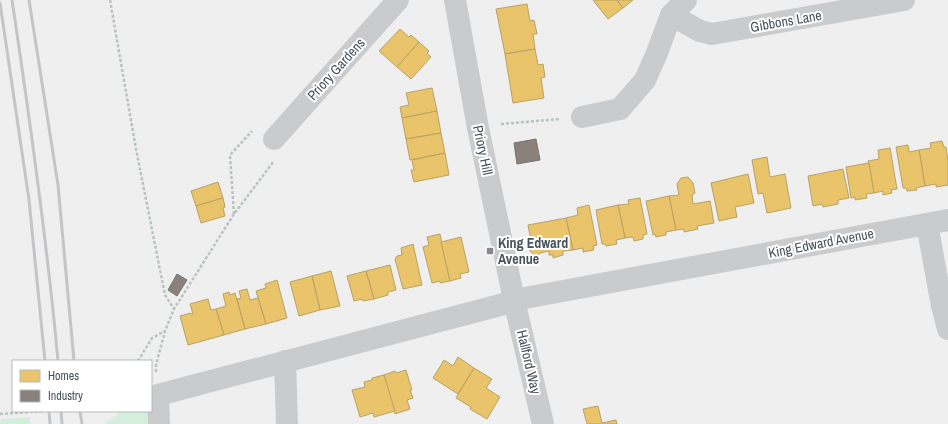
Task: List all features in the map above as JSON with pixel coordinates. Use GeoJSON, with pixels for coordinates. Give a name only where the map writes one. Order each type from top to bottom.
{"type":"FeatureCollection","features":[{"type":"Feature","properties":{"kind":"street","name":"Priory Gardens"},"geometry":{"type":"LineString","coordinates":[[274,139],[398,0]]}},
{"type":"Feature","properties":{"kind":"street","name":"Priory Hill"},"geometry":{"type":"LineString","coordinates":[[455,0],[478,128],[514,300]]}},
{"type":"Feature","properties":{"kind":"street"},"geometry":{"type":"LineString","coordinates":[[582,117],[620,109],[645,80],[671,15],[686,0]]}},
{"type":"Feature","properties":{"kind":"street","name":"Gibbons Lane"},"geometry":{"type":"LineString","coordinates":[[671,15],[700,31],[712,34],[904,0]]}},
{"type":"Feature","properties":{"kind":"street"},"geometry":{"type":"LineString","coordinates":[[938,222],[942,306],[948,329]]}},
{"type":"Feature","properties":{"kind":"street","name":"King Edward Avenue"},"geometry":{"type":"LineString","coordinates":[[158,395],[514,300],[938,222]]}},
{"type":"Feature","properties":{"kind":"street","name":"Hallford Way"},"geometry":{"type":"LineString","coordinates":[[514,300],[543,424]]}},
{"type":"Feature","properties":{"kind":"street"},"geometry":{"type":"LineString","coordinates":[[285,361],[287,424]]}},
{"type":"Feature","properties":{"kind":"street"},"geometry":{"type":"LineString","coordinates":[[158,395],[158,424]]}},
{"type":"Feature","properties":{"kind":"path"},"geometry":{"type":"LineString","coordinates":[[110,0],[136,148],[165,295],[174,309]]}},
{"type":"Feature","properties":{"kind":"path"},"geometry":{"type":"LineString","coordinates":[[478,128],[500,124],[582,117]]}},
{"type":"Feature","properties":{"kind":"path"},"geometry":{"type":"LineString","coordinates":[[158,395],[156,365],[165,330],[174,309],[234,214],[285,147],[256,127],[230,155],[234,214]]}},
{"type":"Feature","properties":{"kind":"path"},"geometry":{"type":"LineString","coordinates":[[139,360],[152,338],[165,330]]}},
{"type":"Feature","properties":{"kind":"path"},"geometry":{"type":"LineString","coordinates":[[0,414],[30,412]]}},
{"type":"Feature","properties":{"kind":"green space"},"geometry":{"type":"Polygon","coordinates":[[[118,412],[149,412],[150,424],[104,424],[116,416],[118,412]]]}},
{"type":"Feature","properties":{"kind":"green space"},"geometry":{"type":"Polygon","coordinates":[[[30,417],[30,424],[0,424],[1,419],[30,417]]]}},
{"type":"Feature","properties":{"kind":"building: Homes"},"geometry":{"type":"Polygon","coordinates":[[[593,0],[617,0],[623,8],[608,19],[593,0]]]}},
{"type":"Feature","properties":{"kind":"building: Homes"},"geometry":{"type":"Polygon","coordinates":[[[617,0],[633,0],[623,8],[617,0]]]}},
{"type":"Feature","properties":{"kind":"building: Homes"},"geometry":{"type":"Polygon","coordinates":[[[527,4],[530,21],[534,20],[537,34],[533,34],[535,49],[505,54],[496,9],[527,4]]]}},
{"type":"Feature","properties":{"kind":"building: Homes"},"geometry":{"type":"Polygon","coordinates":[[[400,29],[409,37],[411,35],[419,42],[397,67],[379,51],[400,29]]]}},
{"type":"Feature","properties":{"kind":"building: Homes"},"geometry":{"type":"Polygon","coordinates":[[[419,42],[429,51],[427,53],[431,57],[411,79],[397,67],[419,42]]]}},
{"type":"Feature","properties":{"kind":"building: Homes"},"geometry":{"type":"Polygon","coordinates":[[[535,49],[538,65],[543,64],[545,77],[541,78],[544,98],[513,103],[505,54],[535,49]]]}},
{"type":"Feature","properties":{"kind":"building: Homes"},"geometry":{"type":"Polygon","coordinates":[[[432,88],[437,111],[402,118],[400,107],[409,105],[406,93],[432,88]]]}},
{"type":"Feature","properties":{"kind":"building: Homes"},"geometry":{"type":"Polygon","coordinates":[[[437,111],[441,133],[406,139],[402,118],[437,111]]]}},
{"type":"Feature","properties":{"kind":"building: Homes"},"geometry":{"type":"Polygon","coordinates":[[[441,133],[445,153],[410,160],[406,139],[441,133]]]}},
{"type":"Feature","properties":{"kind":"building: Homes"},"geometry":{"type":"Polygon","coordinates":[[[942,141],[944,147],[946,147],[948,160],[948,185],[936,187],[936,184],[925,186],[919,150],[931,148],[930,143],[942,141]]]}},
{"type":"Feature","properties":{"kind":"building: Homes"},"geometry":{"type":"Polygon","coordinates":[[[908,145],[909,152],[919,150],[925,186],[916,188],[917,190],[907,191],[906,188],[903,188],[896,147],[908,145]]]}},
{"type":"Feature","properties":{"kind":"building: Homes"},"geometry":{"type":"Polygon","coordinates":[[[890,148],[897,189],[891,190],[892,193],[883,195],[883,191],[874,193],[868,161],[879,159],[878,150],[890,148]]]}},
{"type":"Feature","properties":{"kind":"building: Homes"},"geometry":{"type":"Polygon","coordinates":[[[445,153],[449,175],[414,182],[411,170],[414,170],[412,160],[445,153]]]}},
{"type":"Feature","properties":{"kind":"building: Homes"},"geometry":{"type":"Polygon","coordinates":[[[767,157],[770,177],[785,174],[791,208],[767,213],[763,193],[758,194],[752,160],[767,157]]]}},
{"type":"Feature","properties":{"kind":"building: Homes"},"geometry":{"type":"Polygon","coordinates":[[[869,163],[874,193],[866,194],[867,198],[855,200],[855,197],[851,198],[846,167],[869,163]]]}},
{"type":"Feature","properties":{"kind":"building: Homes"},"geometry":{"type":"Polygon","coordinates":[[[843,169],[849,198],[838,200],[838,204],[823,207],[822,204],[813,206],[808,176],[843,169]]]}},
{"type":"Feature","properties":{"kind":"building: Homes"},"geometry":{"type":"Polygon","coordinates":[[[748,174],[754,203],[735,207],[737,217],[719,221],[711,183],[748,174]]]}},
{"type":"Feature","properties":{"kind":"building: Homes"},"geometry":{"type":"Polygon","coordinates":[[[688,177],[693,183],[695,193],[692,195],[693,204],[710,201],[714,223],[697,226],[698,229],[684,232],[684,229],[676,230],[669,196],[679,195],[677,184],[681,178],[688,177]]]}},
{"type":"Feature","properties":{"kind":"building: Homes"},"geometry":{"type":"Polygon","coordinates":[[[218,182],[223,198],[196,206],[191,191],[218,182]]]}},
{"type":"Feature","properties":{"kind":"building: Homes"},"geometry":{"type":"Polygon","coordinates":[[[669,196],[676,230],[666,232],[666,235],[656,237],[655,234],[653,235],[646,201],[669,196]]]}},
{"type":"Feature","properties":{"kind":"building: Homes"},"geometry":{"type":"Polygon","coordinates":[[[223,198],[225,216],[201,223],[196,206],[223,198]]]}},
{"type":"Feature","properties":{"kind":"building: Homes"},"geometry":{"type":"Polygon","coordinates":[[[640,198],[647,234],[643,235],[643,239],[634,241],[633,237],[625,238],[618,205],[629,204],[628,200],[640,198]]]}},
{"type":"Feature","properties":{"kind":"building: Homes"},"geometry":{"type":"Polygon","coordinates":[[[589,205],[597,245],[593,246],[594,250],[583,252],[583,248],[573,250],[566,218],[578,215],[577,208],[589,205]]]}},
{"type":"Feature","properties":{"kind":"building: Homes"},"geometry":{"type":"Polygon","coordinates":[[[618,205],[625,238],[616,240],[617,244],[606,246],[605,244],[602,244],[596,210],[618,205]]]}},
{"type":"Feature","properties":{"kind":"building: Homes"},"geometry":{"type":"Polygon","coordinates":[[[566,218],[573,250],[563,251],[563,255],[553,258],[553,255],[549,255],[549,251],[540,253],[537,257],[530,251],[532,246],[528,225],[566,218]]]}},
{"type":"Feature","properties":{"kind":"building: Homes"},"geometry":{"type":"Polygon","coordinates":[[[440,234],[450,281],[432,283],[423,247],[429,245],[427,237],[440,234]]]}},
{"type":"Feature","properties":{"kind":"building: Homes"},"geometry":{"type":"Polygon","coordinates":[[[461,237],[469,272],[460,274],[461,278],[450,281],[441,242],[461,237]]]}},
{"type":"Feature","properties":{"kind":"building: Homes"},"geometry":{"type":"Polygon","coordinates":[[[413,244],[422,285],[403,289],[395,259],[397,256],[402,255],[401,248],[413,244]]]}},
{"type":"Feature","properties":{"kind":"building: Homes"},"geometry":{"type":"Polygon","coordinates":[[[390,265],[396,290],[388,292],[388,295],[374,299],[366,271],[390,265]]]}},
{"type":"Feature","properties":{"kind":"building: Homes"},"geometry":{"type":"Polygon","coordinates":[[[331,271],[340,306],[320,310],[312,276],[331,271]]]}},
{"type":"Feature","properties":{"kind":"building: Homes"},"geometry":{"type":"Polygon","coordinates":[[[366,271],[374,299],[354,301],[347,276],[366,271]]]}},
{"type":"Feature","properties":{"kind":"building: Homes"},"geometry":{"type":"Polygon","coordinates":[[[312,276],[320,310],[299,316],[290,282],[312,276]]]}},
{"type":"Feature","properties":{"kind":"building: Homes"},"geometry":{"type":"Polygon","coordinates":[[[277,280],[287,318],[266,324],[256,291],[266,288],[265,284],[277,280]]]}},
{"type":"Feature","properties":{"kind":"building: Homes"},"geometry":{"type":"Polygon","coordinates":[[[247,289],[250,300],[258,298],[266,324],[245,329],[237,299],[241,298],[239,291],[247,289]]]}},
{"type":"Feature","properties":{"kind":"building: Homes"},"geometry":{"type":"Polygon","coordinates":[[[229,292],[230,295],[235,293],[245,329],[224,335],[216,309],[226,306],[223,294],[229,292]]]}},
{"type":"Feature","properties":{"kind":"building: Homes"},"geometry":{"type":"Polygon","coordinates":[[[208,299],[211,310],[216,309],[224,335],[188,345],[180,316],[191,313],[193,314],[190,304],[208,299]]]}},
{"type":"Feature","properties":{"kind":"building: Homes"},"geometry":{"type":"Polygon","coordinates":[[[458,357],[474,368],[458,394],[433,378],[444,360],[453,366],[458,357]]]}},
{"type":"Feature","properties":{"kind":"building: Homes"},"geometry":{"type":"Polygon","coordinates":[[[474,368],[492,379],[486,388],[500,397],[487,419],[470,409],[471,407],[456,398],[474,368]]]}},
{"type":"Feature","properties":{"kind":"building: Homes"},"geometry":{"type":"Polygon","coordinates":[[[406,370],[413,398],[407,400],[410,409],[395,414],[384,375],[395,371],[396,373],[406,370]]]}},
{"type":"Feature","properties":{"kind":"building: Homes"},"geometry":{"type":"Polygon","coordinates":[[[384,375],[395,411],[374,417],[373,413],[360,417],[352,390],[365,387],[364,382],[384,375]]]}},
{"type":"Feature","properties":{"kind":"building: Homes"},"geometry":{"type":"Polygon","coordinates":[[[598,406],[602,423],[616,420],[617,424],[587,424],[583,409],[598,406]]]}},
{"type":"Feature","properties":{"kind":"building: Industry"},"geometry":{"type":"Polygon","coordinates":[[[536,139],[540,160],[517,164],[514,143],[536,139]]]}},
{"type":"Feature","properties":{"kind":"building: Industry"},"geometry":{"type":"Polygon","coordinates":[[[177,274],[187,280],[177,296],[168,290],[177,274]]]}},
{"type":"Feature","properties":{"kind":"railway"},"geometry":{"type":"LineString","coordinates":[[12,0],[38,180],[58,360]]}},
{"type":"Feature","properties":{"kind":"railway"},"geometry":{"type":"LineString","coordinates":[[29,0],[58,185],[74,360]]}},
{"type":"Feature","properties":{"kind":"railway"},"geometry":{"type":"LineString","coordinates":[[0,3],[29,200],[45,360]]}},
{"type":"Feature","properties":{"kind":"railway"},"geometry":{"type":"LineString","coordinates":[[49,412],[50,424]]}},
{"type":"Feature","properties":{"kind":"railway"},"geometry":{"type":"LineString","coordinates":[[61,412],[62,424]]}},
{"type":"Feature","properties":{"kind":"railway"},"geometry":{"type":"LineString","coordinates":[[80,412],[82,424]]}},
{"type":"Feature","properties":{"kind":"place","name":"King Edward Avenue"},"geometry":{"type":"Point","coordinates":[490,251]}}]}
